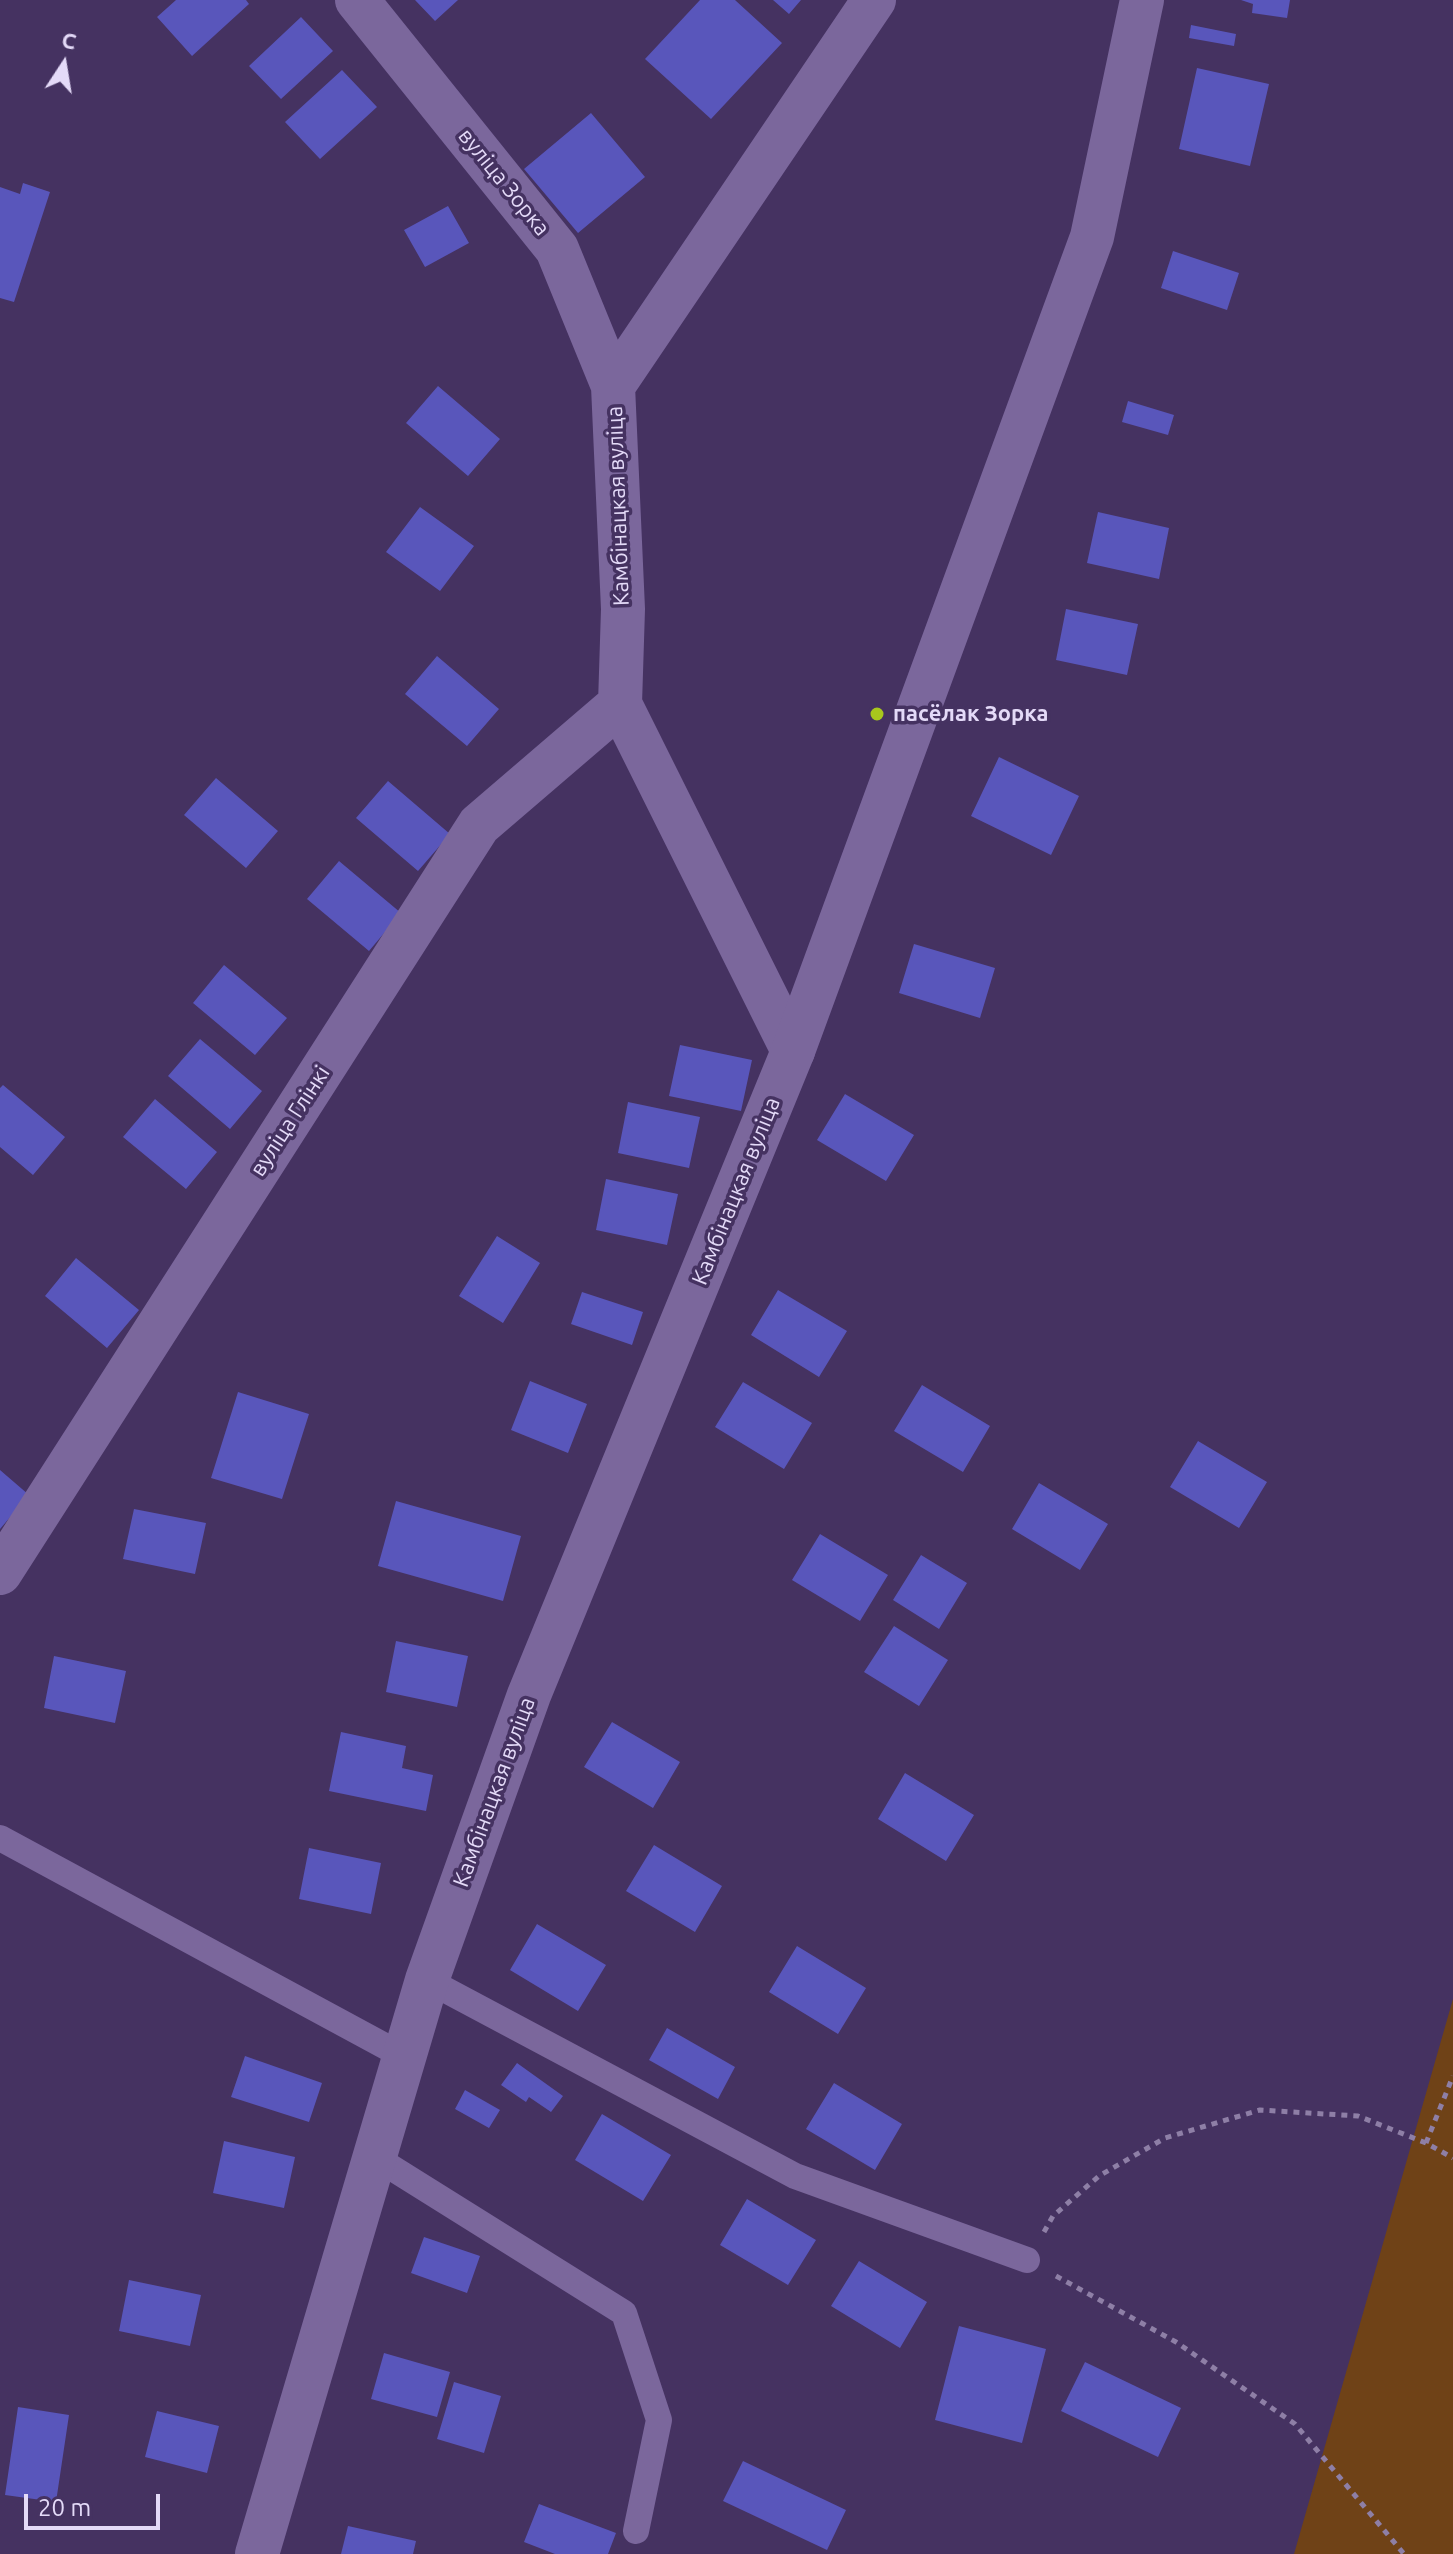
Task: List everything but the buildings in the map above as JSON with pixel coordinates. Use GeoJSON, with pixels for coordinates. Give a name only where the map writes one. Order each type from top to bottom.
{"type":"FeatureCollection","features":[{"type":"Feature","properties":{"kind":"street","name":"вуліца Зорка"},"geometry":{"type":"LineString","coordinates":[[357,0],[557,249],[613,386]]}},
{"type":"Feature","properties":{"kind":"street","name":"Камбінацкая вуліца"},"geometry":{"type":"LineString","coordinates":[[793,1051],[620,704],[623,609],[613,386],[874,0]]}},
{"type":"Feature","properties":{"kind":"street","name":"Камбінацкая вуліца"},"geometry":{"type":"LineString","coordinates":[[257,2554],[427,1980],[529,1695],[793,1051],[1092,237],[1142,0]]}},
{"type":"Feature","properties":{"kind":"street","name":"вуліца Глінкі"},"geometry":{"type":"LineString","coordinates":[[0,1573],[479,825],[620,704]]}},
{"type":"Feature","properties":{"kind":"lane"},"geometry":{"type":"LineString","coordinates":[[0,1838],[405,2057]]}},
{"type":"Feature","properties":{"kind":"lane"},"geometry":{"type":"LineString","coordinates":[[427,1980],[795,2176],[1027,2260]]}},
{"type":"Feature","properties":{"kind":"lane"},"geometry":{"type":"LineString","coordinates":[[373,2156],[624,2313],[659,2420],[636,2531]]}},
{"type":"Feature","properties":{"kind":"path"},"geometry":{"type":"LineString","coordinates":[[1426,2143],[1453,2076]]}},
{"type":"Feature","properties":{"kind":"path"},"geometry":{"type":"LineString","coordinates":[[1404,2554],[1295,2424],[1176,2342],[1027,2260],[1053,2216],[1099,2176],[1165,2138],[1260,2110],[1358,2116],[1426,2143],[1453,2158]]}},
{"type":"Feature","properties":{"kind":"shaded area"},"geometry":{"type":"Polygon","coordinates":[[[1453,1999],[1453,2554],[1294,2554],[1453,1999]]]}},
{"type":"Feature","properties":{"kind":"place","name":"пасёлак Зорка"},"geometry":{"type":"Point","coordinates":[877,714]}}]}
